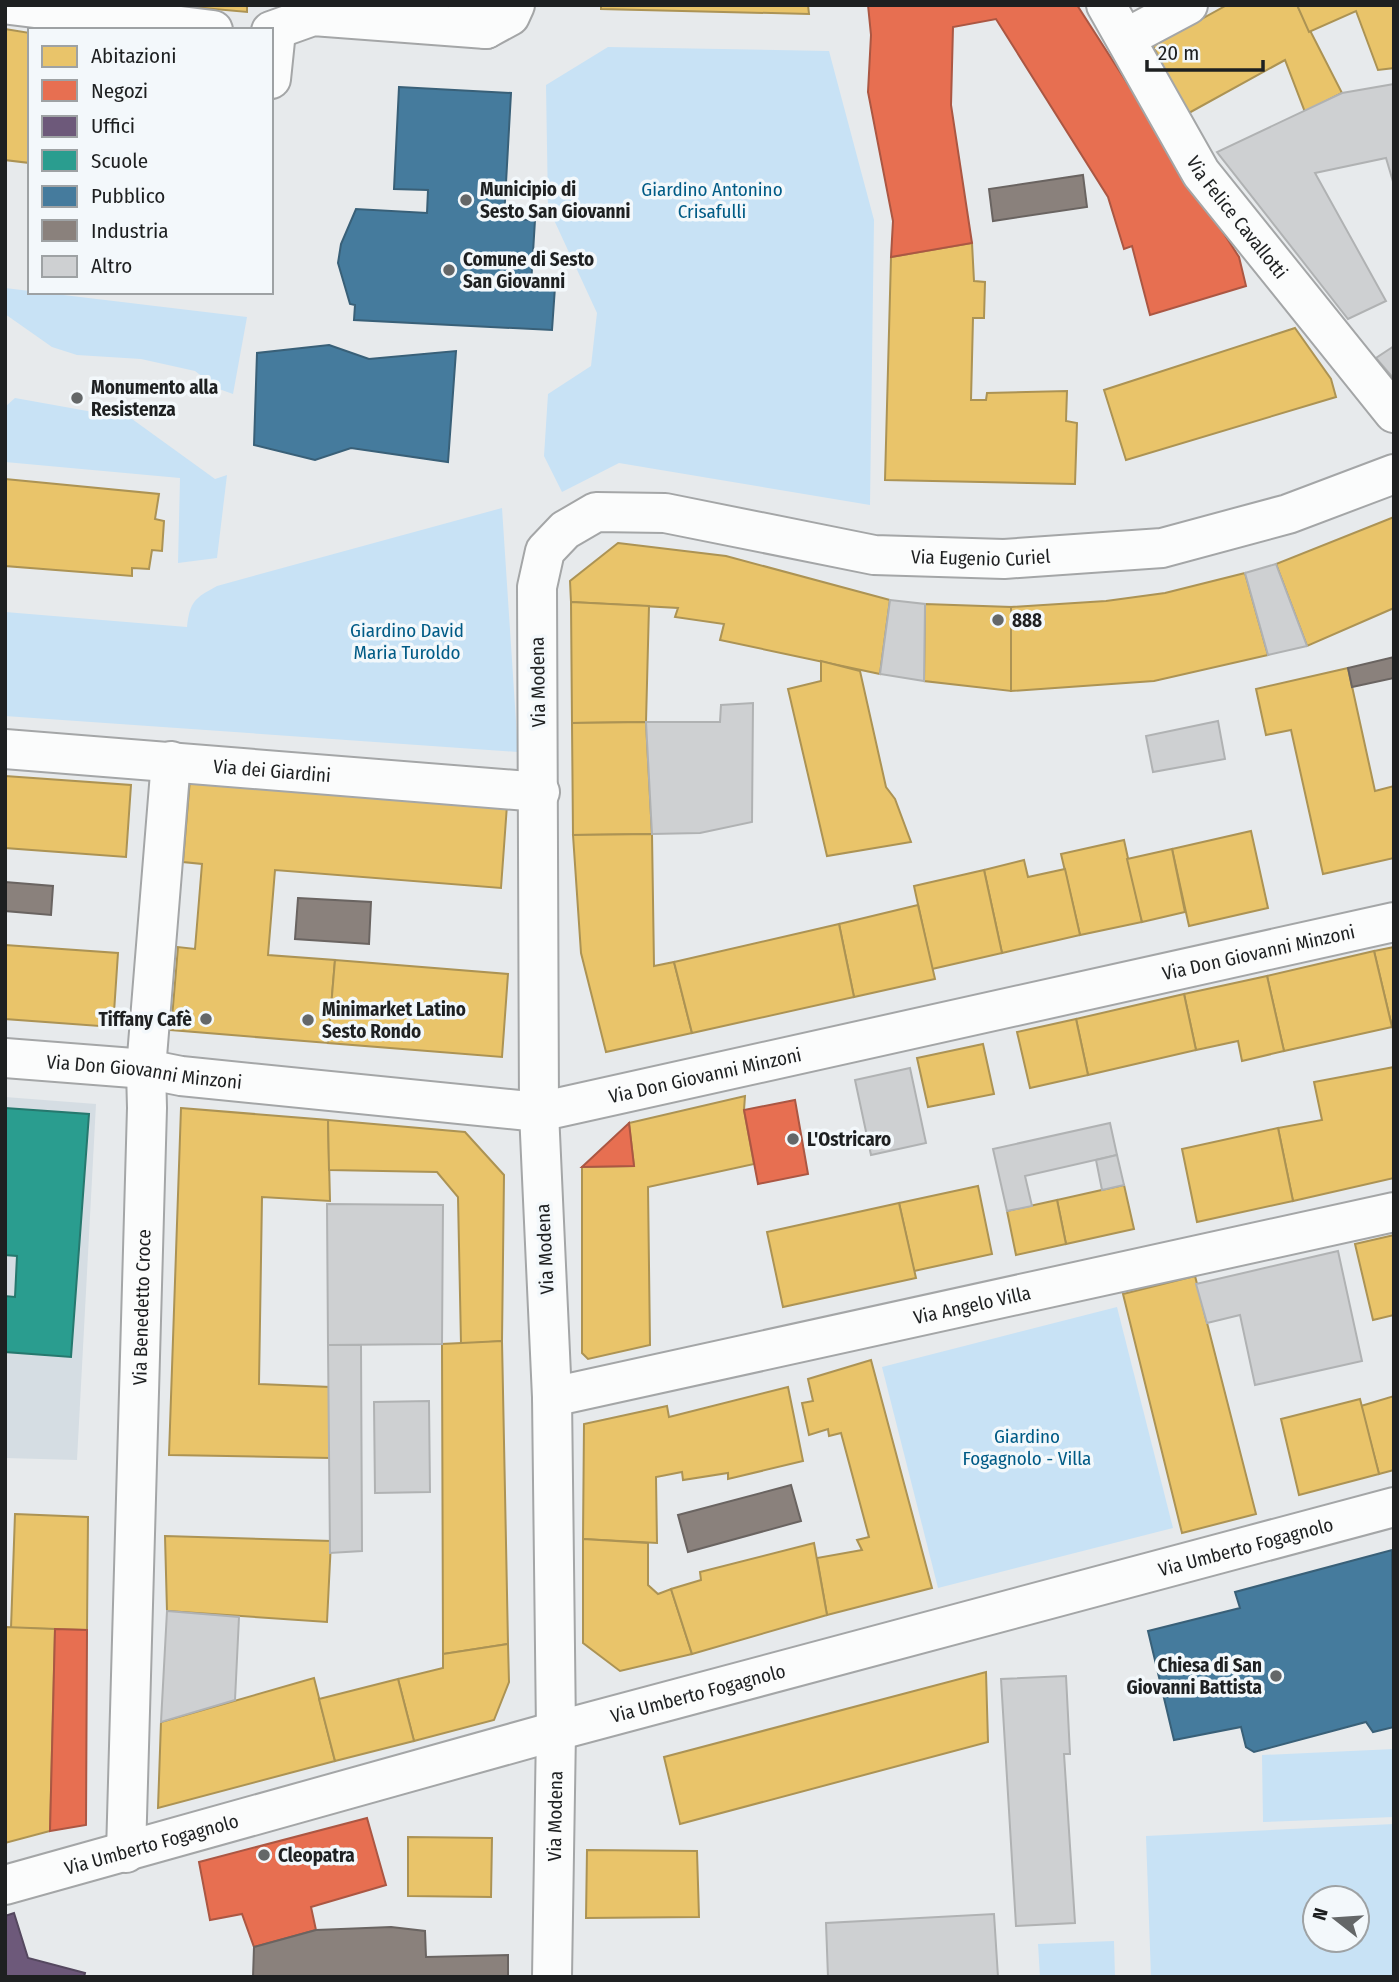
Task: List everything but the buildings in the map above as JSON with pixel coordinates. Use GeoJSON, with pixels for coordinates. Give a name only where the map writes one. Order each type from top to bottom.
{"type":"FeatureCollection","features":[{"type":"Feature","properties":{"kind":"street"},"geometry":{"type":"LineString","coordinates":[[10,5],[197,28]]}},
{"type":"Feature","properties":{"kind":"street"},"geometry":{"type":"LineString","coordinates":[[274,31],[313,16],[379,12],[473,17],[510,16],[515,5]]}},
{"type":"Feature","properties":{"kind":"street","name":"Via Felice Cavallotti"},"geometry":{"type":"LineString","coordinates":[[1105,5],[1201,173],[1394,413]]}},
{"type":"Feature","properties":{"kind":"street"},"geometry":{"type":"LineString","coordinates":[[1125,38],[1188,5]]}},
{"type":"Feature","properties":{"kind":"street","name":"Via Eugenio Curiel"},"geometry":{"type":"LineString","coordinates":[[565,530],[596,512],[665,513],[874,555],[1030,557],[1162,548],[1288,514],[1394,474]]}},
{"type":"Feature","properties":{"kind":"street","name":"Via Modena"},"geometry":{"type":"LineString","coordinates":[[552,1977],[556,1731],[552,1397],[539,1112],[540,792],[537,587],[545,551],[565,530]]}},
{"type":"Feature","properties":{"kind":"street","name":"Via dei Giardini"},"geometry":{"type":"LineString","coordinates":[[5,749],[540,792]]}},
{"type":"Feature","properties":{"kind":"street","name":"Via Benedetto Croce"},"geometry":{"type":"LineString","coordinates":[[127,1853],[146,1069],[171,761]]}},
{"type":"Feature","properties":{"kind":"street","name":"Via Don Giovanni Minzoni"},"geometry":{"type":"LineString","coordinates":[[5,1058],[146,1069],[181,1076],[539,1112],[1394,922]]}},
{"type":"Feature","properties":{"kind":"street","name":"Via Angelo Villa"},"geometry":{"type":"LineString","coordinates":[[552,1397],[1394,1212]]}},
{"type":"Feature","properties":{"kind":"street","name":"Via Umberto Fogagnolo"},"geometry":{"type":"LineString","coordinates":[[5,1885],[556,1731],[1394,1507]]}},
{"type":"Feature","properties":{"kind":"shaded area"},"geometry":{"type":"Polygon","coordinates":[[[5,1097],[96,1104],[77,1460],[5,1458],[5,1097]]]}},
{"type":"Feature","properties":{"kind":"green space","name":"Giardino Antonino Crisafulli"},"geometry":{"type":"Polygon","coordinates":[[[608,47],[829,51],[874,220],[870,505],[619,463],[562,492],[544,456],[548,394],[591,366],[597,313],[548,207],[546,85],[608,47]]]}},
{"type":"Feature","properties":{"kind":"green space"},"geometry":{"type":"Polygon","coordinates":[[[5,288],[28,291],[28,294],[55,294],[247,317],[233,394],[219,389],[195,371],[141,359],[77,355],[52,347],[5,314],[5,288]]]}},
{"type":"Feature","properties":{"kind":"green space"},"geometry":{"type":"Polygon","coordinates":[[[15,398],[132,419],[215,479],[227,475],[217,558],[178,563],[180,478],[5,462],[5,407],[15,398]]]}},
{"type":"Feature","properties":{"kind":"green space","name":"Giardino David Maria Turoldo"},"geometry":{"type":"Polygon","coordinates":[[[502,508],[518,752],[5,716],[5,612],[187,627],[195,601],[217,586],[502,508]]]}},
{"type":"Feature","properties":{"kind":"green space","name":"Giardino Fogagnolo - Villa"},"geometry":{"type":"Polygon","coordinates":[[[1117,1307],[1173,1528],[938,1588],[882,1367],[1117,1307]]]}},
{"type":"Feature","properties":{"kind":"green space"},"geometry":{"type":"Polygon","coordinates":[[[1394,1749],[1394,1817],[1263,1822],[1262,1755],[1394,1749]]]}},
{"type":"Feature","properties":{"kind":"green space"},"geometry":{"type":"Polygon","coordinates":[[[1394,1824],[1394,1977],[1151,1977],[1146,1836],[1394,1824]]]}},
{"type":"Feature","properties":{"kind":"green space"},"geometry":{"type":"Polygon","coordinates":[[[1114,1941],[1115,1977],[1040,1977],[1038,1944],[1114,1941]]]}},
{"type":"Feature","properties":{"kind":"place","name":"Municipio di Sesto San Giovanni"},"geometry":{"type":"Point","coordinates":[466,200]}},
{"type":"Feature","properties":{"kind":"place","name":"Comune di Sesto San Giovanni"},"geometry":{"type":"Point","coordinates":[449,270]}},
{"type":"Feature","properties":{"kind":"place","name":"Monumento alla Resistenza"},"geometry":{"type":"Point","coordinates":[77,398]}},
{"type":"Feature","properties":{"kind":"place","name":"888"},"geometry":{"type":"Point","coordinates":[998,620]}},
{"type":"Feature","properties":{"kind":"place","name":"Tiffany Cafè"},"geometry":{"type":"Point","coordinates":[206,1019]}},
{"type":"Feature","properties":{"kind":"place","name":"Minimarket Latino Sesto Rondo"},"geometry":{"type":"Point","coordinates":[308,1020]}},
{"type":"Feature","properties":{"kind":"place","name":"L'Ostricaro"},"geometry":{"type":"Point","coordinates":[793,1139]}},
{"type":"Feature","properties":{"kind":"place","name":"Chiesa di San Giovanni Battista"},"geometry":{"type":"Point","coordinates":[1276,1676]}},
{"type":"Feature","properties":{"kind":"place","name":"Cleopatra"},"geometry":{"type":"Point","coordinates":[264,1855]}}]}
